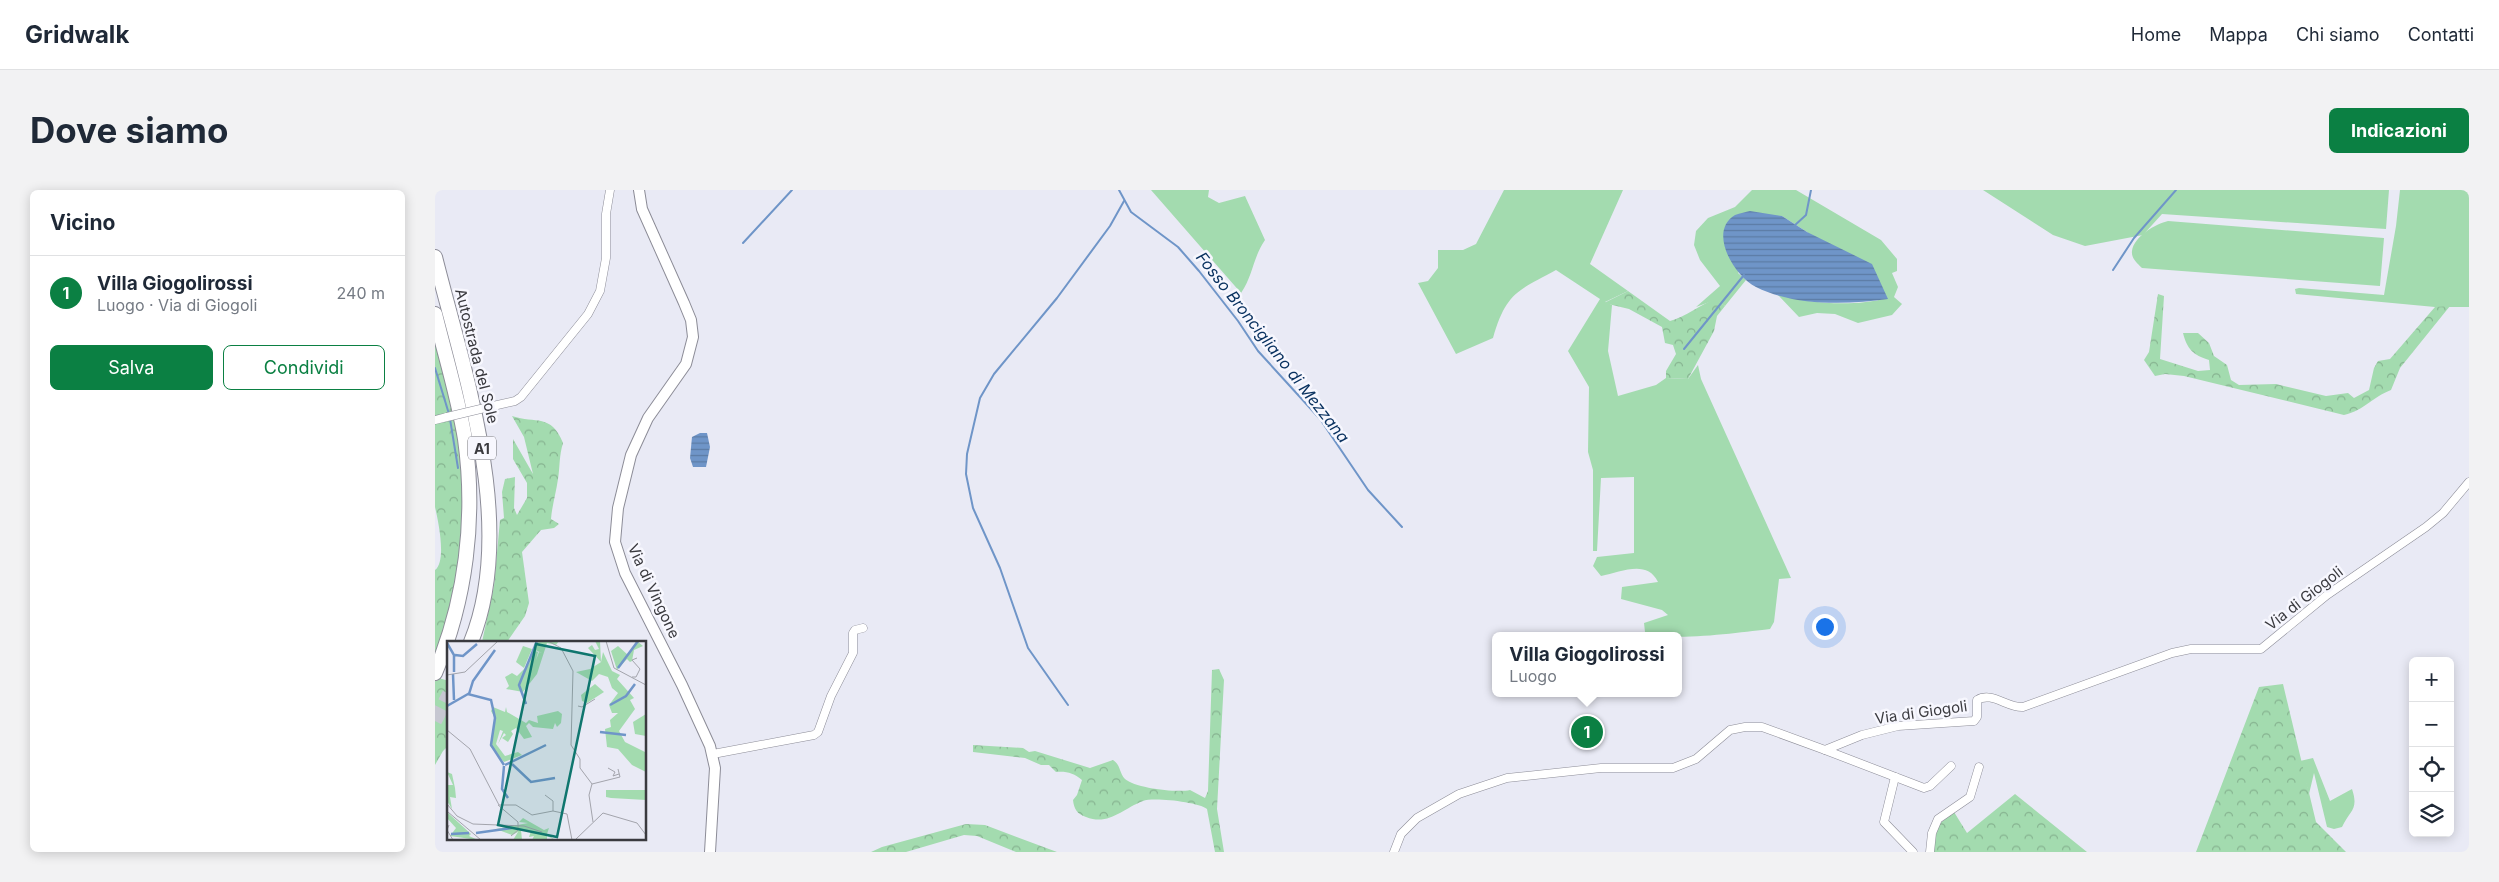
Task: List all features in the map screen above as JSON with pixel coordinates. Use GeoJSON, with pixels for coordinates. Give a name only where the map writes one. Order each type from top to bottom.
{"type":"FeatureCollection","features":[{"type":"Feature","properties":{"kind":"highway","name":"Autostrada del Sole"},"geometry":{"type":"LineString","coordinates":[[435,257],[481,439],[487,478],[490,531],[485,585],[471,641]]}},
{"type":"Feature","properties":{"kind":"highway","name":"Autostrada del Sole"},"geometry":{"type":"LineString","coordinates":[[435,314],[461,421],[469,480],[465,567],[458,606],[448,641]]}},
{"type":"Feature","properties":{"kind":"highway","name":"Autostrada del Sole"},"geometry":{"type":"LineString","coordinates":[[435,673],[447,646]]}},
{"type":"Feature","properties":{"kind":"street"},"geometry":{"type":"LineString","coordinates":[[435,420],[515,401],[521,397],[588,314],[600,291],[606,258],[606,214],[610,190]]}},
{"type":"Feature","properties":{"kind":"street","name":"Via di Vingone"},"geometry":{"type":"LineString","coordinates":[[639,190],[641,209],[691,320],[693,337],[686,364],[648,418],[631,455],[618,508],[615,542],[625,573],[682,685],[713,754],[715,768],[710,852]]}},
{"type":"Feature","properties":{"kind":"street","name":"Via di Giogoli"},"geometry":{"type":"LineString","coordinates":[[1825,750],[1862,735],[1898,726],[1967,722],[1977,717],[1977,700],[1982,697],[1991,697],[2013,708],[2023,707],[2172,653],[2191,649],[2261,649],[2327,595],[2426,527],[2443,513],[2469,482]]}},
{"type":"Feature","properties":{"kind":"street"},"geometry":{"type":"LineString","coordinates":[[713,754],[814,735],[818,732],[831,696],[853,653],[853,633],[855,630],[863,628]]}},
{"type":"Feature","properties":{"kind":"street"},"geometry":{"type":"LineString","coordinates":[[1394,852],[1401,834],[1417,818],[1459,794],[1507,778],[1601,768],[1673,768],[1696,759],[1730,730],[1745,726],[1763,727],[1924,788],[1930,786],[1951,766]]}},
{"type":"Feature","properties":{"kind":"street"},"geometry":{"type":"LineString","coordinates":[[1930,852],[1932,833],[1938,819],[1970,797],[1979,767]]}},
{"type":"Feature","properties":{"kind":"street"},"geometry":{"type":"LineString","coordinates":[[1895,777],[1884,822],[1913,852]]}},
{"type":"Feature","properties":{"kind":"green space"},"geometry":{"type":"Polygon","coordinates":[[[1151,190],[1209,190],[1208,197],[1219,203],[1245,196],[1265,240],[1241,293],[1151,190]]]}},
{"type":"Feature","properties":{"kind":"green space"},"geometry":{"type":"Polygon","coordinates":[[[1504,190],[1623,190],[1590,264],[1628,291],[1605,302],[1612,305],[1608,351],[1618,396],[1656,385],[1666,378],[1688,379],[1698,365],[1701,379],[1791,578],[1779,579],[1774,622],[1770,629],[1687,637],[1682,637],[1682,632],[1645,632],[1644,623],[1668,615],[1662,610],[1621,599],[1622,587],[1658,582],[1653,575],[1647,571],[1633,569],[1601,576],[1593,566],[1597,557],[1634,553],[1634,477],[1601,478],[1597,551],[1593,551],[1593,470],[1588,452],[1589,387],[1568,351],[1600,299],[1556,270],[1522,289],[1508,302],[1493,338],[1456,354],[1418,283],[1428,281],[1438,268],[1438,250],[1463,250],[1476,244],[1504,190]]]}},
{"type":"Feature","properties":{"kind":"green space"},"geometry":{"type":"Polygon","coordinates":[[[1752,190],[1796,190],[1881,240],[1897,259],[1897,271],[1892,273],[1898,287],[1894,297],[1902,304],[1892,315],[1858,323],[1835,314],[1817,313],[1799,317],[1777,294],[1803,300],[1832,303],[1861,303],[1887,298],[1807,232],[1782,216],[1738,273],[1746,280],[1725,306],[1715,300],[1696,307],[1720,286],[1700,260],[1694,245],[1696,231],[1708,218],[1735,207],[1752,190]]]}},
{"type":"Feature","properties":{"kind":"green space"},"geometry":{"type":"Polygon","coordinates":[[[1983,190],[2389,190],[2386,229],[2162,214],[2143,235],[2085,246],[2053,235],[1983,190]]]}},
{"type":"Feature","properties":{"kind":"green space"},"geometry":{"type":"Polygon","coordinates":[[[2400,190],[2469,190],[2469,307],[2435,307],[2296,294],[2295,289],[2299,288],[2384,295],[2400,190]]]}},
{"type":"Feature","properties":{"kind":"green space"},"geometry":{"type":"Polygon","coordinates":[[[2168,221],[2384,238],[2380,286],[2142,268],[2132,256],[2137,240],[2146,231],[2168,221]]]}},
{"type":"Feature","properties":{"kind":"green space"},"geometry":{"type":"Polygon","coordinates":[[[1628,291],[1670,321],[1715,299],[1725,306],[1717,316],[1714,331],[1688,379],[1666,378],[1666,371],[1676,354],[1673,345],[1665,343],[1662,327],[1629,309],[1604,303],[1628,291]]]}},
{"type":"Feature","properties":{"kind":"green space"},"geometry":{"type":"Polygon","coordinates":[[[2158,294],[2164,296],[2160,359],[2198,371],[2210,370],[2209,360],[2191,351],[2183,333],[2198,333],[2209,343],[2214,356],[2227,365],[2231,380],[2239,385],[2276,384],[2326,396],[2348,393],[2354,398],[2369,390],[2374,368],[2378,361],[2390,359],[2435,307],[2450,306],[2400,368],[2391,390],[2358,410],[2344,415],[2184,376],[2165,374],[2155,376],[2144,360],[2149,352],[2158,294]]]}},
{"type":"Feature","properties":{"kind":"green space"},"geometry":{"type":"Polygon","coordinates":[[[435,334],[455,409],[465,492],[461,555],[454,596],[435,658],[435,570],[439,565],[441,550],[435,507],[435,334]]]}},
{"type":"Feature","properties":{"kind":"green space"},"geometry":{"type":"Polygon","coordinates":[[[512,416],[548,423],[553,427],[563,443],[551,519],[559,524],[554,528],[541,530],[522,552],[529,603],[525,616],[508,641],[482,641],[494,586],[500,520],[504,518],[502,492],[505,479],[515,477],[514,508],[517,515],[527,498],[527,483],[513,459],[513,439],[533,474],[524,437],[512,416]]]}},
{"type":"Feature","properties":{"kind":"green space"},"geometry":{"type":"Polygon","coordinates":[[[1219,669],[1224,680],[1217,809],[1224,852],[1215,852],[1207,809],[1202,806],[1175,801],[1148,800],[1135,804],[1109,818],[1094,819],[1078,813],[1075,809],[1073,800],[1077,795],[1082,780],[1073,774],[1056,772],[1049,765],[1041,765],[1025,758],[973,752],[973,745],[1023,748],[1029,752],[1035,751],[1090,768],[1113,760],[1123,777],[1130,782],[1156,789],[1190,790],[1205,798],[1208,791],[1212,670],[1219,669]]]}},
{"type":"Feature","properties":{"kind":"green space"},"geometry":{"type":"Polygon","coordinates":[[[435,677],[447,680],[447,747],[435,765],[435,677]]]}},
{"type":"Feature","properties":{"kind":"green space"},"geometry":{"type":"Polygon","coordinates":[[[2283,684],[2316,822],[2346,852],[2196,852],[2259,687],[2283,684]]]}},
{"type":"Feature","properties":{"kind":"green space"},"geometry":{"type":"Polygon","coordinates":[[[2313,758],[2330,801],[2352,789],[2355,801],[2353,810],[2342,827],[2334,829],[2327,827],[2314,773],[2309,794],[2300,761],[2313,758]]]}},
{"type":"Feature","properties":{"kind":"green space"},"geometry":{"type":"Polygon","coordinates":[[[2015,794],[2087,852],[1934,852],[1932,849],[1939,824],[1954,812],[1967,833],[2015,794]]]}},
{"type":"Feature","properties":{"kind":"green space"},"geometry":{"type":"Polygon","coordinates":[[[966,824],[985,825],[1057,852],[1016,852],[977,836],[964,835],[906,852],[871,852],[882,847],[966,824]]]}},
{"type":"Feature","properties":{"kind":"water"},"geometry":{"type":"Polygon","coordinates":[[[1750,211],[1782,216],[1807,232],[1872,264],[1888,299],[1838,303],[1803,301],[1771,293],[1748,282],[1740,274],[1727,254],[1724,232],[1727,223],[1735,215],[1750,211]]]}},
{"type":"Feature","properties":{"kind":"water"},"geometry":{"type":"Polygon","coordinates":[[[700,433],[707,433],[710,447],[706,467],[693,467],[690,458],[692,437],[700,433]]]}},
{"type":"Feature","properties":{"kind":"waterway"},"geometry":{"type":"LineString","coordinates":[[743,243],[792,190]]}},
{"type":"Feature","properties":{"kind":"waterway","name":"Fosso Broncigliano di Mezzana"},"geometry":{"type":"LineString","coordinates":[[1119,190],[1131,212],[1178,247],[1199,271],[1238,321],[1258,351],[1320,419],[1368,490],[1402,527]]}},
{"type":"Feature","properties":{"kind":"waterway"},"geometry":{"type":"LineString","coordinates":[[1794,226],[1806,215],[1811,190]]}},
{"type":"Feature","properties":{"kind":"waterway"},"geometry":{"type":"LineString","coordinates":[[2113,270],[2134,238],[2176,190]]}},
{"type":"Feature","properties":{"kind":"waterway"},"geometry":{"type":"LineString","coordinates":[[1068,705],[1028,648],[1000,568],[973,508],[966,474],[967,454],[980,398],[994,374],[1057,298],[1110,226],[1124,201]]}},
{"type":"Feature","properties":{"kind":"waterway"},"geometry":{"type":"LineString","coordinates":[[1684,349],[1744,275]]}},
{"type":"Feature","properties":{"kind":"waterway"},"geometry":{"type":"LineString","coordinates":[[435,368],[449,414]]}},
{"type":"Feature","properties":{"kind":"waterway"},"geometry":{"type":"LineString","coordinates":[[450,419],[458,468]]}},
{"type":"Feature","properties":{"kind":"tunnel"},"geometry":{"type":"LineString","coordinates":[[435,721],[447,698]]}},
{"type":"Feature","properties":{"kind":"place","name":"Villa Giogolirossi"},"geometry":{"type":"Point","coordinates":[1587,732]}}]}
